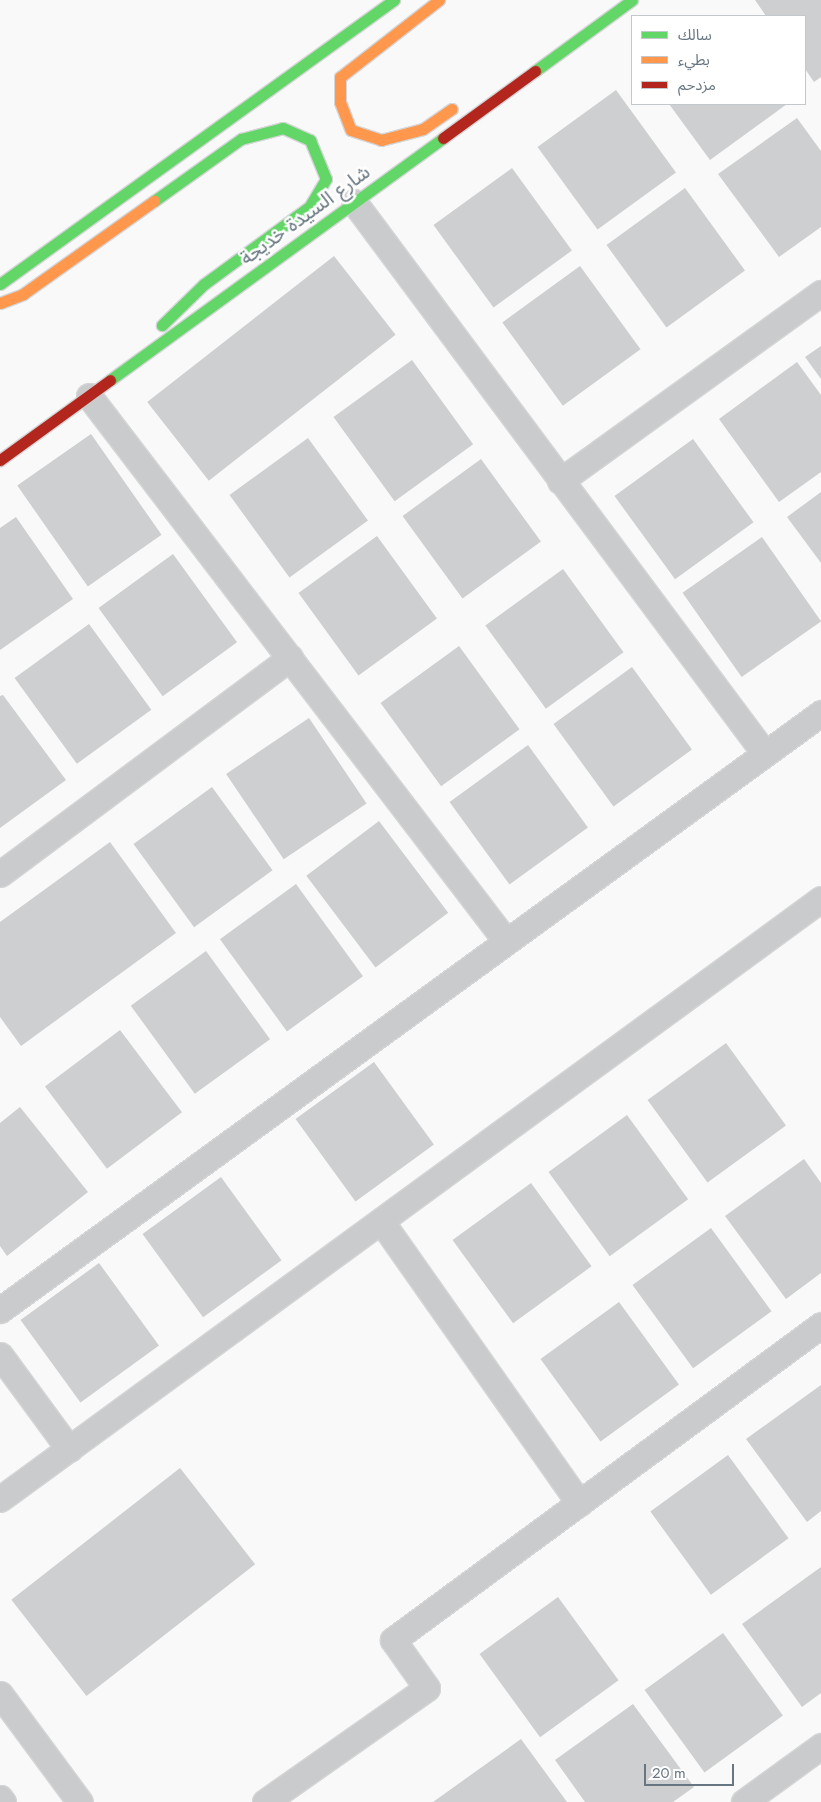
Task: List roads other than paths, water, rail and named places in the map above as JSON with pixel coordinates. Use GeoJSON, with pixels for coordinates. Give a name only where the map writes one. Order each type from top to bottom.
{"type":"FeatureCollection","features":[{"type":"Feature","properties":{"kind":"street"},"geometry":{"type":"LineString","coordinates":[[0,284],[394,0]]}},
{"type":"Feature","properties":{"kind":"street"},"geometry":{"type":"LineString","coordinates":[[439,0],[340,77],[340,102],[351,130],[381,140],[424,129],[464,100]]}},
{"type":"Feature","properties":{"kind":"street","name":"شارع السيدة خديجة"},"geometry":{"type":"LineString","coordinates":[[0,460],[632,0]]}},
{"type":"Feature","properties":{"kind":"street"},"geometry":{"type":"LineString","coordinates":[[0,303],[23,294],[241,139],[283,128],[310,140],[326,179],[309,207],[204,284],[89,396],[506,941]]}},
{"type":"Feature","properties":{"kind":"street"},"geometry":{"type":"LineString","coordinates":[[354,202],[765,754]]}},
{"type":"Feature","properties":{"kind":"street"},"geometry":{"type":"LineString","coordinates":[[560,481],[821,293]]}},
{"type":"Feature","properties":{"kind":"street"},"geometry":{"type":"LineString","coordinates":[[0,874],[290,658]]}},
{"type":"Feature","properties":{"kind":"street"},"geometry":{"type":"LineString","coordinates":[[0,1310],[821,713]]}},
{"type":"Feature","properties":{"kind":"street"},"geometry":{"type":"LineString","coordinates":[[0,1499],[821,900]]}},
{"type":"Feature","properties":{"kind":"street"},"geometry":{"type":"LineString","coordinates":[[381,1221],[579,1503]]}},
{"type":"Feature","properties":{"kind":"street"},"geometry":{"type":"LineString","coordinates":[[266,1802],[427,1688],[393,1640],[821,1325]]}},
{"type":"Feature","properties":{"kind":"street"},"geometry":{"type":"LineString","coordinates":[[0,1355],[69,1449]]}},
{"type":"Feature","properties":{"kind":"street"},"geometry":{"type":"LineString","coordinates":[[0,1694],[80,1802]]}},
{"type":"Feature","properties":{"kind":"street"},"geometry":{"type":"LineString","coordinates":[[744,1802],[821,1746]]}},
{"type":"Feature","properties":{"kind":"street"},"geometry":{"type":"LineString","coordinates":[[0,1798],[3,1802]]}}]}
